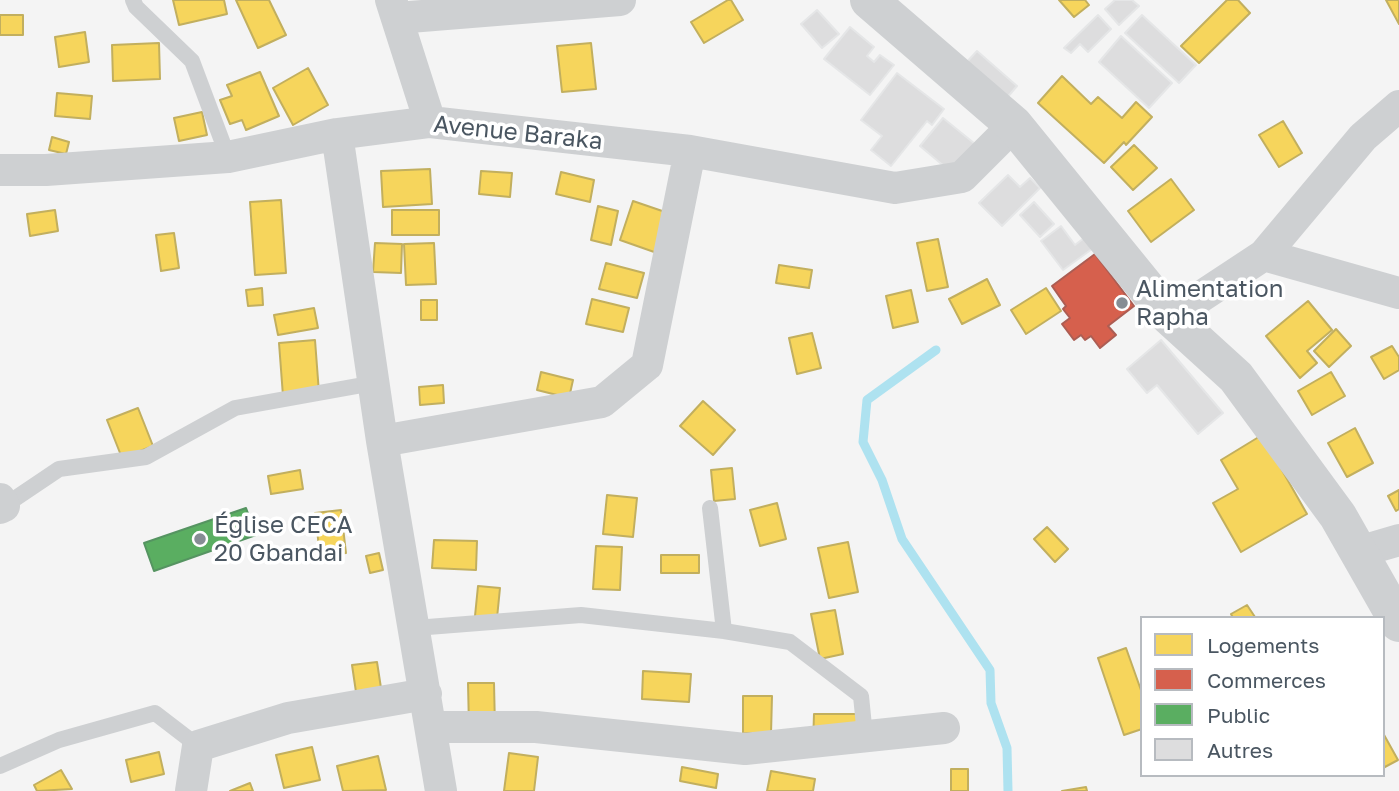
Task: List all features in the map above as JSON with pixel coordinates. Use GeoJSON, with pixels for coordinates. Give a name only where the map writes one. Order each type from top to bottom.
{"type":"FeatureCollection","features":[{"type":"Feature","properties":{"kind":"street"},"geometry":{"type":"LineString","coordinates":[[430,122],[394,9],[620,0]]}},
{"type":"Feature","properties":{"kind":"street"},"geometry":{"type":"LineString","coordinates":[[869,0],[1014,125],[1170,317],[1236,377],[1338,516],[1399,623]]}},
{"type":"Feature","properties":{"kind":"street"},"geometry":{"type":"LineString","coordinates":[[1170,317],[1264,255],[1363,137],[1399,106]]}},
{"type":"Feature","properties":{"kind":"street","name":"Avenue Baraka"},"geometry":{"type":"LineString","coordinates":[[0,170],[46,170],[228,157],[337,134],[430,122],[690,151],[895,188],[962,177],[1014,125]]}},
{"type":"Feature","properties":{"kind":"street"},"geometry":{"type":"LineString","coordinates":[[337,134],[382,441],[441,791]]}},
{"type":"Feature","properties":{"kind":"street"},"geometry":{"type":"LineString","coordinates":[[382,441],[602,402],[647,365],[690,151]]}},
{"type":"Feature","properties":{"kind":"street"},"geometry":{"type":"LineString","coordinates":[[1264,255],[1399,293]]}},
{"type":"Feature","properties":{"kind":"street"},"geometry":{"type":"LineString","coordinates":[[1358,552],[1399,540]]}},
{"type":"Feature","properties":{"kind":"street"},"geometry":{"type":"LineString","coordinates":[[191,791],[198,746],[288,718],[426,694]]}},
{"type":"Feature","properties":{"kind":"street"},"geometry":{"type":"LineString","coordinates":[[432,727],[536,727],[745,749],[944,728]]}},
{"type":"Feature","properties":{"kind":"lane"},"geometry":{"type":"LineString","coordinates":[[133,0],[136,7],[192,61],[228,157]]}},
{"type":"Feature","properties":{"kind":"lane"},"geometry":{"type":"LineString","coordinates":[[1,504],[59,469],[146,457],[235,408],[373,383]]}},
{"type":"Feature","properties":{"kind":"lane"},"geometry":{"type":"LineString","coordinates":[[710,508],[724,631]]}},
{"type":"Feature","properties":{"kind":"lane"},"geometry":{"type":"LineString","coordinates":[[415,628],[581,615],[724,631],[790,642],[861,696],[865,736]]}},
{"type":"Feature","properties":{"kind":"lane"},"geometry":{"type":"LineString","coordinates":[[0,766],[60,740],[155,713],[198,746]]}},
{"type":"Feature","properties":{"kind":"building: Logements"},"geometry":{"type":"Polygon","coordinates":[[[173,0],[224,0],[227,14],[179,25],[173,0]]]}},
{"type":"Feature","properties":{"kind":"building: Logements"},"geometry":{"type":"Polygon","coordinates":[[[236,0],[269,0],[286,35],[258,48],[236,0]]]}},
{"type":"Feature","properties":{"kind":"building: Logements"},"geometry":{"type":"Polygon","coordinates":[[[731,0],[743,20],[704,43],[691,22],[731,0]]]}},
{"type":"Feature","properties":{"kind":"building: Logements"},"geometry":{"type":"Polygon","coordinates":[[[1059,0],[1085,0],[1089,5],[1074,17],[1059,0]]]}},
{"type":"Feature","properties":{"kind":"building: Logements"},"geometry":{"type":"Polygon","coordinates":[[[1227,0],[1238,0],[1250,13],[1199,63],[1181,46],[1227,0]]]}},
{"type":"Feature","properties":{"kind":"building: Logements"},"geometry":{"type":"Polygon","coordinates":[[[1386,0],[1399,0],[1399,24],[1386,0]]]}},
{"type":"Feature","properties":{"kind":"building: Logements"},"geometry":{"type":"Polygon","coordinates":[[[0,15],[23,15],[23,35],[0,35],[0,15]]]}},
{"type":"Feature","properties":{"kind":"building: Logements"},"geometry":{"type":"Polygon","coordinates":[[[85,32],[89,62],[59,67],[55,37],[85,32]]]}},
{"type":"Feature","properties":{"kind":"building: Logements"},"geometry":{"type":"Polygon","coordinates":[[[159,43],[160,79],[113,81],[112,45],[159,43]]]}},
{"type":"Feature","properties":{"kind":"building: Logements"},"geometry":{"type":"Polygon","coordinates":[[[591,43],[596,89],[562,92],[557,46],[591,43]]]}},
{"type":"Feature","properties":{"kind":"building: Logements"},"geometry":{"type":"Polygon","coordinates":[[[308,68],[328,105],[293,125],[273,88],[308,68]]]}},
{"type":"Feature","properties":{"kind":"building: Logements"},"geometry":{"type":"Polygon","coordinates":[[[260,72],[279,116],[246,130],[242,120],[230,124],[220,100],[232,96],[227,85],[260,72]]]}},
{"type":"Feature","properties":{"kind":"building: Logements"},"geometry":{"type":"Polygon","coordinates":[[[1062,76],[1091,104],[1098,97],[1122,118],[1136,102],[1152,117],[1126,145],[1124,142],[1104,163],[1038,103],[1062,76]]]}},
{"type":"Feature","properties":{"kind":"building: Logements"},"geometry":{"type":"Polygon","coordinates":[[[57,93],[92,96],[90,119],[55,116],[57,93]]]}},
{"type":"Feature","properties":{"kind":"building: Logements"},"geometry":{"type":"Polygon","coordinates":[[[202,112],[207,135],[179,141],[174,118],[202,112]]]}},
{"type":"Feature","properties":{"kind":"building: Logements"},"geometry":{"type":"Polygon","coordinates":[[[1283,121],[1302,153],[1279,167],[1259,135],[1283,121]]]}},
{"type":"Feature","properties":{"kind":"building: Logements"},"geometry":{"type":"Polygon","coordinates":[[[52,137],[69,142],[66,154],[49,150],[52,137]]]}},
{"type":"Feature","properties":{"kind":"building: Logements"},"geometry":{"type":"Polygon","coordinates":[[[1134,145],[1157,168],[1133,190],[1111,167],[1134,145]]]}},
{"type":"Feature","properties":{"kind":"building: Logements"},"geometry":{"type":"Polygon","coordinates":[[[430,169],[432,204],[383,207],[381,171],[430,169]]]}},
{"type":"Feature","properties":{"kind":"building: Logements"},"geometry":{"type":"Polygon","coordinates":[[[481,171],[512,173],[510,197],[479,194],[481,171]]]}},
{"type":"Feature","properties":{"kind":"building: Logements"},"geometry":{"type":"Polygon","coordinates":[[[561,172],[594,180],[590,202],[556,194],[561,172]]]}},
{"type":"Feature","properties":{"kind":"building: Logements"},"geometry":{"type":"Polygon","coordinates":[[[1171,179],[1194,210],[1151,242],[1128,211],[1171,179]]]}},
{"type":"Feature","properties":{"kind":"building: Logements"},"geometry":{"type":"Polygon","coordinates":[[[281,200],[286,273],[255,275],[250,202],[281,200]]]}},
{"type":"Feature","properties":{"kind":"building: Logements"},"geometry":{"type":"Polygon","coordinates":[[[633,201],[671,214],[657,253],[620,240],[633,201]]]}},
{"type":"Feature","properties":{"kind":"building: Logements"},"geometry":{"type":"Polygon","coordinates":[[[598,206],[618,211],[611,245],[591,240],[598,206]]]}},
{"type":"Feature","properties":{"kind":"building: Logements"},"geometry":{"type":"Polygon","coordinates":[[[55,210],[58,231],[30,236],[27,214],[55,210]]]}},
{"type":"Feature","properties":{"kind":"building: Logements"},"geometry":{"type":"Polygon","coordinates":[[[392,210],[439,210],[439,235],[392,235],[392,210]]]}},
{"type":"Feature","properties":{"kind":"building: Logements"},"geometry":{"type":"Polygon","coordinates":[[[174,233],[179,268],[161,271],[156,235],[174,233]]]}},
{"type":"Feature","properties":{"kind":"building: Logements"},"geometry":{"type":"Polygon","coordinates":[[[938,239],[948,287],[927,291],[917,243],[938,239]]]}},
{"type":"Feature","properties":{"kind":"building: Logements"},"geometry":{"type":"Polygon","coordinates":[[[375,243],[402,244],[401,273],[373,272],[375,243]]]}},
{"type":"Feature","properties":{"kind":"building: Logements"},"geometry":{"type":"Polygon","coordinates":[[[434,243],[436,284],[406,285],[404,244],[434,243]]]}},
{"type":"Feature","properties":{"kind":"building: Logements"},"geometry":{"type":"Polygon","coordinates":[[[606,263],[644,273],[637,298],[599,289],[606,263]]]}},
{"type":"Feature","properties":{"kind":"building: Logements"},"geometry":{"type":"Polygon","coordinates":[[[779,265],[812,270],[809,288],[776,283],[779,265]]]}},
{"type":"Feature","properties":{"kind":"building: Logements"},"geometry":{"type":"Polygon","coordinates":[[[987,279],[1000,305],[962,324],[949,299],[987,279]]]}},
{"type":"Feature","properties":{"kind":"building: Logements"},"geometry":{"type":"Polygon","coordinates":[[[262,288],[263,305],[248,306],[246,290],[262,288]]]}},
{"type":"Feature","properties":{"kind":"building: Logements"},"geometry":{"type":"Polygon","coordinates":[[[1046,288],[1061,311],[1026,334],[1011,310],[1046,288]]]}},
{"type":"Feature","properties":{"kind":"building: Logements"},"geometry":{"type":"Polygon","coordinates":[[[911,290],[918,322],[893,328],[886,296],[911,290]]]}},
{"type":"Feature","properties":{"kind":"building: Logements"},"geometry":{"type":"Polygon","coordinates":[[[592,299],[629,308],[623,332],[586,324],[592,299]]]}},
{"type":"Feature","properties":{"kind":"building: Logements"},"geometry":{"type":"Polygon","coordinates":[[[421,300],[437,300],[437,320],[421,320],[421,300]]]}},
{"type":"Feature","properties":{"kind":"building: Logements"},"geometry":{"type":"Polygon","coordinates":[[[1308,301],[1332,330],[1307,351],[1317,363],[1300,378],[1266,336],[1308,301]]]}},
{"type":"Feature","properties":{"kind":"building: Logements"},"geometry":{"type":"Polygon","coordinates":[[[314,308],[318,328],[278,335],[274,315],[314,308]]]}},
{"type":"Feature","properties":{"kind":"building: Logements"},"geometry":{"type":"Polygon","coordinates":[[[1336,329],[1351,346],[1329,367],[1314,351],[1336,329]]]}},
{"type":"Feature","properties":{"kind":"building: Logements"},"geometry":{"type":"Polygon","coordinates":[[[812,333],[821,368],[797,374],[789,338],[812,333]]]}},
{"type":"Feature","properties":{"kind":"building: Logements"},"geometry":{"type":"Polygon","coordinates":[[[315,340],[319,393],[283,396],[279,343],[315,340]]]}},
{"type":"Feature","properties":{"kind":"building: Logements"},"geometry":{"type":"Polygon","coordinates":[[[1392,346],[1399,357],[1399,370],[1384,379],[1371,357],[1392,346]]]}},
{"type":"Feature","properties":{"kind":"building: Logements"},"geometry":{"type":"Polygon","coordinates":[[[541,372],[573,380],[569,398],[537,390],[541,372]]]}},
{"type":"Feature","properties":{"kind":"building: Logements"},"geometry":{"type":"Polygon","coordinates":[[[1331,372],[1345,396],[1312,415],[1298,391],[1331,372]]]}},
{"type":"Feature","properties":{"kind":"building: Logements"},"geometry":{"type":"Polygon","coordinates":[[[443,385],[444,403],[420,405],[419,387],[443,385]]]}},
{"type":"Feature","properties":{"kind":"building: Logements"},"geometry":{"type":"Polygon","coordinates":[[[703,401],[735,430],[713,455],[680,426],[703,401]]]}},
{"type":"Feature","properties":{"kind":"building: Logements"},"geometry":{"type":"Polygon","coordinates":[[[138,408],[153,446],[122,458],[107,420],[138,408]]]}},
{"type":"Feature","properties":{"kind":"building: Logements"},"geometry":{"type":"Polygon","coordinates":[[[1355,428],[1373,463],[1347,477],[1328,443],[1355,428]]]}},
{"type":"Feature","properties":{"kind":"building: Logements"},"geometry":{"type":"Polygon","coordinates":[[[1262,435],[1307,514],[1241,552],[1213,503],[1238,489],[1221,460],[1262,435]]]}},
{"type":"Feature","properties":{"kind":"building: Logements"},"geometry":{"type":"Polygon","coordinates":[[[732,468],[735,499],[714,501],[711,470],[732,468]]]}},
{"type":"Feature","properties":{"kind":"building: Logements"},"geometry":{"type":"Polygon","coordinates":[[[300,470],[303,489],[271,494],[268,476],[300,470]]]}},
{"type":"Feature","properties":{"kind":"building: Logements"},"geometry":{"type":"Polygon","coordinates":[[[1399,490],[1399,509],[1396,511],[1388,496],[1399,490]]]}},
{"type":"Feature","properties":{"kind":"building: Logements"},"geometry":{"type":"Polygon","coordinates":[[[607,495],[637,498],[633,537],[603,534],[607,495]]]}},
{"type":"Feature","properties":{"kind":"building: Logements"},"geometry":{"type":"Polygon","coordinates":[[[777,503],[786,539],[760,546],[750,510],[777,503]]]}},
{"type":"Feature","properties":{"kind":"building: Logements"},"geometry":{"type":"Polygon","coordinates":[[[341,510],[346,553],[320,556],[315,513],[341,510]]]}},
{"type":"Feature","properties":{"kind":"building: Logements"},"geometry":{"type":"Polygon","coordinates":[[[1047,527],[1068,549],[1055,562],[1034,539],[1047,527]]]}},
{"type":"Feature","properties":{"kind":"building: Logements"},"geometry":{"type":"Polygon","coordinates":[[[434,540],[477,541],[476,570],[432,568],[434,540]]]}},
{"type":"Feature","properties":{"kind":"building: Logements"},"geometry":{"type":"Polygon","coordinates":[[[848,542],[858,592],[829,598],[818,548],[848,542]]]}},
{"type":"Feature","properties":{"kind":"building: Logements"},"geometry":{"type":"Polygon","coordinates":[[[596,546],[622,547],[620,590],[593,589],[596,546]]]}},
{"type":"Feature","properties":{"kind":"building: Logements"},"geometry":{"type":"Polygon","coordinates":[[[379,553],[383,570],[370,573],[366,556],[379,553]]]}},
{"type":"Feature","properties":{"kind":"building: Logements"},"geometry":{"type":"Polygon","coordinates":[[[661,555],[699,555],[699,573],[661,573],[661,555]]]}},
{"type":"Feature","properties":{"kind":"building: Logements"},"geometry":{"type":"Polygon","coordinates":[[[478,586],[500,588],[496,628],[474,626],[478,586]]]}},
{"type":"Feature","properties":{"kind":"building: Logements"},"geometry":{"type":"Polygon","coordinates":[[[1247,605],[1254,616],[1232,616],[1231,614],[1247,605]]]}},
{"type":"Feature","properties":{"kind":"building: Logements"},"geometry":{"type":"Polygon","coordinates":[[[835,610],[843,654],[820,659],[811,614],[835,610]]]}},
{"type":"Feature","properties":{"kind":"building: Logements"},"geometry":{"type":"Polygon","coordinates":[[[1126,648],[1140,687],[1140,730],[1124,735],[1098,658],[1126,648]]]}},
{"type":"Feature","properties":{"kind":"building: Logements"},"geometry":{"type":"Polygon","coordinates":[[[377,662],[381,688],[356,692],[352,665],[377,662]]]}},
{"type":"Feature","properties":{"kind":"building: Logements"},"geometry":{"type":"Polygon","coordinates":[[[643,671],[691,674],[689,702],[642,699],[643,671]]]}},
{"type":"Feature","properties":{"kind":"building: Logements"},"geometry":{"type":"Polygon","coordinates":[[[468,683],[494,683],[495,728],[469,728],[468,683]]]}},
{"type":"Feature","properties":{"kind":"building: Logements"},"geometry":{"type":"Polygon","coordinates":[[[743,696],[772,696],[771,734],[743,733],[743,696]]]}},
{"type":"Feature","properties":{"kind":"building: Logements"},"geometry":{"type":"Polygon","coordinates":[[[814,714],[858,714],[858,745],[813,745],[814,714]]]}},
{"type":"Feature","properties":{"kind":"building: Logements"},"geometry":{"type":"Polygon","coordinates":[[[1385,737],[1398,760],[1385,767],[1385,737]]]}},
{"type":"Feature","properties":{"kind":"building: Logements"},"geometry":{"type":"Polygon","coordinates":[[[312,747],[320,780],[284,788],[276,755],[312,747]]]}},
{"type":"Feature","properties":{"kind":"building: Logements"},"geometry":{"type":"Polygon","coordinates":[[[159,752],[164,774],[131,782],[126,760],[159,752]]]}},
{"type":"Feature","properties":{"kind":"building: Logements"},"geometry":{"type":"Polygon","coordinates":[[[509,753],[538,757],[534,791],[504,791],[509,753]]]}},
{"type":"Feature","properties":{"kind":"building: Logements"},"geometry":{"type":"Polygon","coordinates":[[[378,756],[386,790],[343,791],[337,766],[378,756]]]}},
{"type":"Feature","properties":{"kind":"building: Logements"},"geometry":{"type":"Polygon","coordinates":[[[682,767],[718,774],[716,788],[680,781],[682,767]]]}},
{"type":"Feature","properties":{"kind":"building: Logements"},"geometry":{"type":"Polygon","coordinates":[[[951,769],[968,769],[968,791],[951,791],[951,769]]]}},
{"type":"Feature","properties":{"kind":"building: Logements"},"geometry":{"type":"Polygon","coordinates":[[[61,770],[72,789],[37,791],[34,785],[61,770]]]}},
{"type":"Feature","properties":{"kind":"building: Logements"},"geometry":{"type":"Polygon","coordinates":[[[771,771],[815,779],[813,791],[767,791],[771,771]]]}},
{"type":"Feature","properties":{"kind":"building: Logements"},"geometry":{"type":"Polygon","coordinates":[[[250,783],[253,791],[230,791],[250,783]]]}},
{"type":"Feature","properties":{"kind":"building: Logements"},"geometry":{"type":"Polygon","coordinates":[[[1086,787],[1087,791],[1062,791],[1086,787]]]}},
{"type":"Feature","properties":{"kind":"building: Commerces"},"geometry":{"type":"Polygon","coordinates":[[[1095,254],[1134,306],[1108,326],[1116,335],[1100,348],[1091,336],[1085,340],[1081,335],[1074,340],[1062,324],[1070,318],[1063,309],[1066,306],[1052,286],[1095,254]]]}},
{"type":"Feature","properties":{"kind":"building: Public","name":"Église CECA 20 Gbandai"},"geometry":{"type":"Polygon","coordinates":[[[246,508],[256,535],[154,571],[144,543],[246,508]]]}},
{"type":"Feature","properties":{"kind":"building: Autres"},"geometry":{"type":"Polygon","coordinates":[[[1115,0],[1132,0],[1139,6],[1119,25],[1105,9],[1115,0]]]}},
{"type":"Feature","properties":{"kind":"building: Autres"},"geometry":{"type":"Polygon","coordinates":[[[817,10],[839,34],[822,48],[801,24],[817,10]]]}},
{"type":"Feature","properties":{"kind":"building: Autres"},"geometry":{"type":"Polygon","coordinates":[[[1098,15],[1111,29],[1088,52],[1080,44],[1071,53],[1064,48],[1098,15]]]}},
{"type":"Feature","properties":{"kind":"building: Autres"},"geometry":{"type":"Polygon","coordinates":[[[1142,15],[1196,65],[1179,83],[1125,33],[1142,15]]]}},
{"type":"Feature","properties":{"kind":"building: Autres"},"geometry":{"type":"Polygon","coordinates":[[[850,27],[874,47],[867,56],[874,62],[880,55],[894,65],[870,95],[824,59],[850,27]]]}},
{"type":"Feature","properties":{"kind":"building: Autres"},"geometry":{"type":"Polygon","coordinates":[[[1121,36],[1172,83],[1149,108],[1099,62],[1121,36]]]}},
{"type":"Feature","properties":{"kind":"building: Autres"},"geometry":{"type":"Polygon","coordinates":[[[977,51],[1017,86],[1005,100],[964,65],[977,51]]]}},
{"type":"Feature","properties":{"kind":"building: Autres"},"geometry":{"type":"Polygon","coordinates":[[[897,73],[944,109],[932,125],[927,121],[891,166],[871,150],[882,136],[861,120],[897,73]]]}},
{"type":"Feature","properties":{"kind":"building: Autres"},"geometry":{"type":"Polygon","coordinates":[[[943,118],[980,148],[957,177],[920,146],[943,118]]]}},
{"type":"Feature","properties":{"kind":"building: Autres"},"geometry":{"type":"Polygon","coordinates":[[[1008,175],[1020,187],[1030,178],[1040,188],[1002,226],[979,203],[1008,175]]]}},
{"type":"Feature","properties":{"kind":"building: Autres"},"geometry":{"type":"Polygon","coordinates":[[[1034,202],[1054,224],[1040,237],[1020,215],[1034,202]]]}},
{"type":"Feature","properties":{"kind":"building: Autres"},"geometry":{"type":"Polygon","coordinates":[[[1061,226],[1075,245],[1084,238],[1092,249],[1063,270],[1041,241],[1061,226]]]}},
{"type":"Feature","properties":{"kind":"building: Autres"},"geometry":{"type":"Polygon","coordinates":[[[1161,340],[1223,413],[1198,434],[1157,385],[1147,393],[1127,369],[1161,340]]]}},
{"type":"Feature","properties":{"kind":"waterway"},"geometry":{"type":"LineString","coordinates":[[936,350],[867,400],[863,442],[882,480],[902,539],[990,670],[991,703],[1007,748],[1008,791]]}},
{"type":"Feature","properties":{"kind":"place","name":"Alimentation Rapha"},"geometry":{"type":"Point","coordinates":[1122,303]}},
{"type":"Feature","properties":{"kind":"place","name":"Église CECA 20 Gbandai"},"geometry":{"type":"Point","coordinates":[200,539]}}]}
